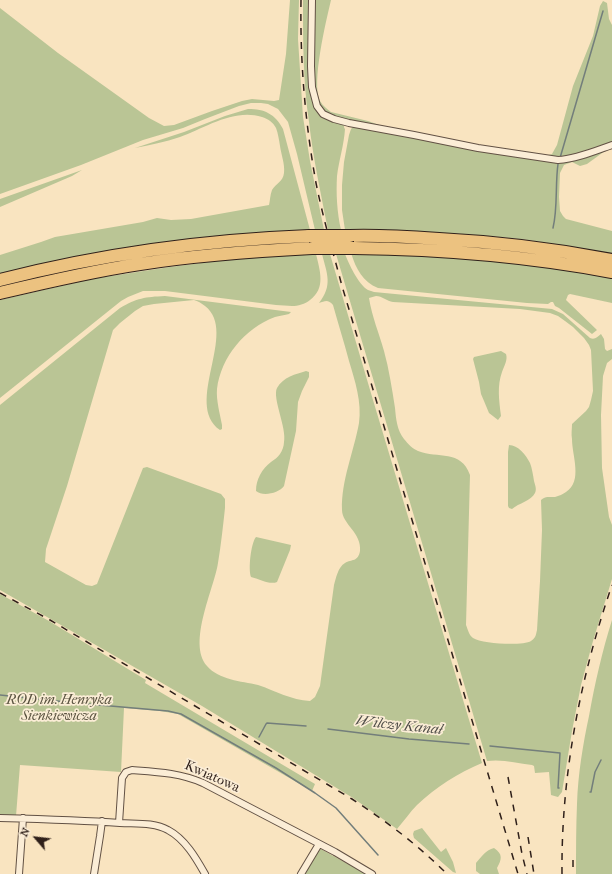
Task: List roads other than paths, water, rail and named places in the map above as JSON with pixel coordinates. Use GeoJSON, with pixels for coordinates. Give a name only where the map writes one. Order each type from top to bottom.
{"type":"FeatureCollection","features":[{"type":"Feature","properties":{"kind":"highway"},"geometry":{"type":"LineString","coordinates":[[0,294],[46,282],[139,264],[213,254],[265,250],[350,236],[376,235],[463,240],[543,249],[612,260]]}},
{"type":"Feature","properties":{"kind":"highway"},"geometry":{"type":"LineString","coordinates":[[0,280],[58,266],[145,251],[213,242],[272,238],[354,248],[422,249],[494,255],[574,265],[612,272]]}},
{"type":"Feature","properties":{"kind":"street"},"geometry":{"type":"LineString","coordinates":[[312,0],[312,87],[317,106],[320,111],[328,117],[349,123],[478,148],[558,160],[569,159],[612,145]]}},
{"type":"Feature","properties":{"kind":"street","name":"Kwiatowa"},"geometry":{"type":"LineString","coordinates":[[119,822],[122,778],[124,773],[130,770],[164,772],[184,776],[203,783],[319,844],[372,874]]}},
{"type":"Feature","properties":{"kind":"street"},"geometry":{"type":"LineString","coordinates":[[0,818],[102,821],[156,826],[168,830],[184,843],[205,874]]}},
{"type":"Feature","properties":{"kind":"street"},"geometry":{"type":"LineString","coordinates":[[19,874],[23,818]]}},
{"type":"Feature","properties":{"kind":"street"},"geometry":{"type":"LineString","coordinates":[[94,874],[102,821]]}},
{"type":"Feature","properties":{"kind":"street"},"geometry":{"type":"LineString","coordinates":[[301,874],[319,844]]}},
{"type":"Feature","properties":{"kind":"waterway"},"geometry":{"type":"LineString","coordinates":[[560,158],[603,11]]}},
{"type":"Feature","properties":{"kind":"waterway"},"geometry":{"type":"LineString","coordinates":[[553,228],[558,164]]}},
{"type":"Feature","properties":{"kind":"waterway"},"geometry":{"type":"LineString","coordinates":[[0,695],[168,711],[181,714],[276,768],[336,808],[378,855]]}},
{"type":"Feature","properties":{"kind":"waterway"},"geometry":{"type":"LineString","coordinates":[[259,737],[267,723],[306,726]]}},
{"type":"Feature","properties":{"kind":"waterway","name":"Wilczy Kanał"},"geometry":{"type":"LineString","coordinates":[[328,729],[409,739],[469,744]]}},
{"type":"Feature","properties":{"kind":"waterway","name":"Wilczy Kanał"},"geometry":{"type":"LineString","coordinates":[[490,746],[560,753],[559,788]]}},
{"type":"Feature","properties":{"kind":"waterway","name":"Wilczy Kanał"},"geometry":{"type":"LineString","coordinates":[[590,792],[595,772],[601,760]]}},
{"type":"Feature","properties":{"kind":"railway"},"geometry":{"type":"LineString","coordinates":[[301,0],[302,69],[306,114],[316,183],[325,222],[342,286],[518,874]]}},
{"type":"Feature","properties":{"kind":"railway"},"geometry":{"type":"LineString","coordinates":[[562,874],[565,801],[575,728],[591,656],[612,585]]}},
{"type":"Feature","properties":{"kind":"railway"},"geometry":{"type":"LineString","coordinates":[[0,593],[50,620],[352,799],[401,834],[425,853],[447,874]]}},
{"type":"Feature","properties":{"kind":"railway"},"geometry":{"type":"LineString","coordinates":[[508,777],[527,874]]}},
{"type":"Feature","properties":{"kind":"railway"},"geometry":{"type":"LineString","coordinates":[[528,837],[534,874]]}},
{"type":"Feature","properties":{"kind":"railway"},"geometry":{"type":"LineString","coordinates":[[573,860],[573,874]]}},
{"type":"Feature","properties":{"kind":"park label","name":"ROD im. Henryka Sienkiewicza"},"geometry":{"type":"Point","coordinates":[59,710]}}]}
